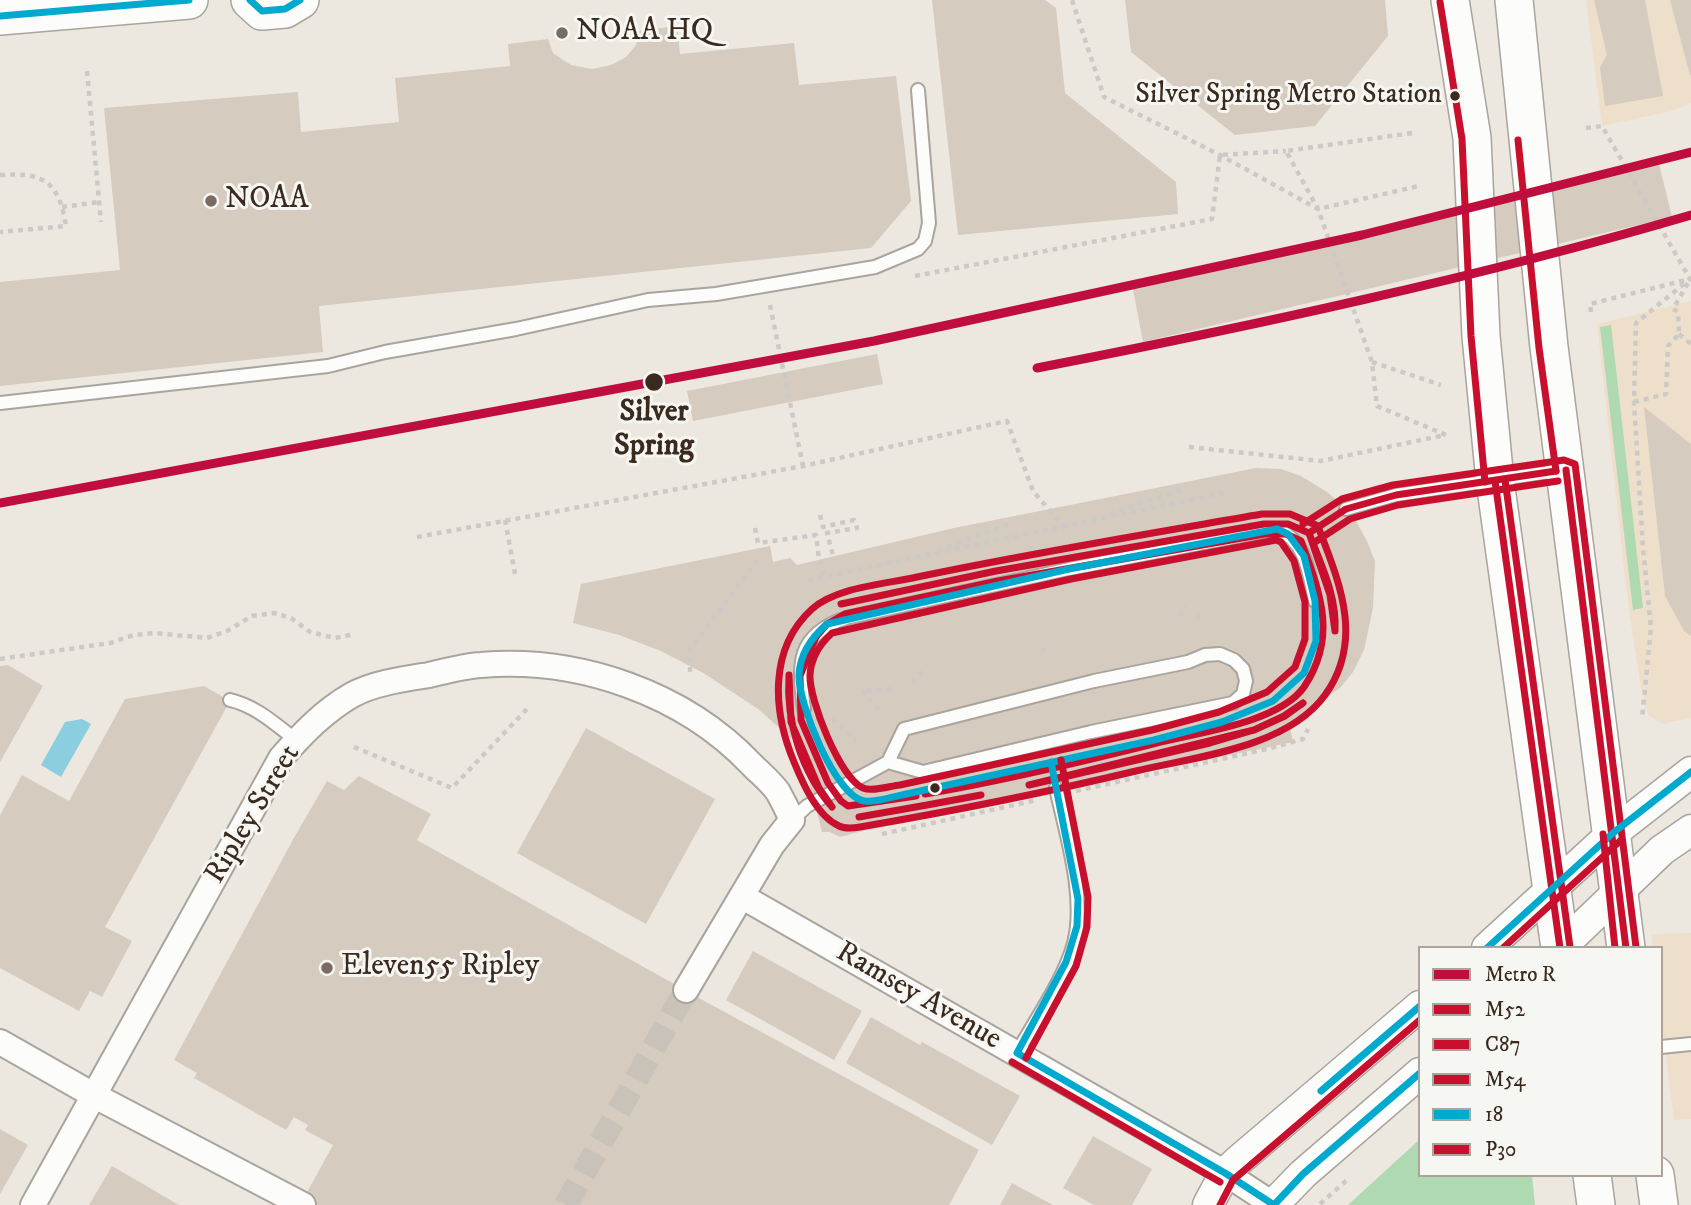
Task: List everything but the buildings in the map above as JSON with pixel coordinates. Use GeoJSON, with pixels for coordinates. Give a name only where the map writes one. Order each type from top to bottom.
{"type":"FeatureCollection","features":[{"type":"Feature","properties":{"kind":"main road"},"geometry":{"type":"LineString","coordinates":[[0,16],[190,0]]}},
{"type":"Feature","properties":{"kind":"main road"},"geometry":{"type":"LineString","coordinates":[[250,0],[262,11],[285,9],[300,0]]}},
{"type":"Feature","properties":{"kind":"main road"},"geometry":{"type":"LineString","coordinates":[[1450,0],[1472,138],[1481,336],[1496,481],[1560,946]]}},
{"type":"Feature","properties":{"kind":"main road"},"geometry":{"type":"LineString","coordinates":[[1514,0],[1549,346],[1626,946]]}},
{"type":"Feature","properties":{"kind":"main road"},"geometry":{"type":"LineString","coordinates":[[1591,1177],[1596,1205]]}},
{"type":"Feature","properties":{"kind":"main road"},"geometry":{"type":"LineString","coordinates":[[1655,1177],[1658,1205]]}},
{"type":"Feature","properties":{"kind":"street","name":"Ripley Street"},"geometry":{"type":"LineString","coordinates":[[33,1205],[281,758],[323,714],[354,694],[392,682],[480,664],[569,668],[618,681],[685,712],[734,746],[777,791],[792,820]]}},
{"type":"Feature","properties":{"kind":"street"},"geometry":{"type":"LineString","coordinates":[[1489,946],[1613,834],[1691,772]]}},
{"type":"Feature","properties":{"kind":"street"},"geometry":{"type":"LineString","coordinates":[[686,990],[772,845],[792,820]]}},
{"type":"Feature","properties":{"kind":"street"},"geometry":{"type":"LineString","coordinates":[[1562,946],[1662,850],[1691,830]]}},
{"type":"Feature","properties":{"kind":"street","name":"Ramsey Avenue"},"geometry":{"type":"LineString","coordinates":[[743,897],[1225,1173],[1274,1205]]}},
{"type":"Feature","properties":{"kind":"street"},"geometry":{"type":"LineString","coordinates":[[1208,1205],[1225,1173],[1418,1008]]}},
{"type":"Feature","properties":{"kind":"street"},"geometry":{"type":"LineString","coordinates":[[0,1042],[95,1096],[303,1205]]}},
{"type":"Feature","properties":{"kind":"street"},"geometry":{"type":"LineString","coordinates":[[1274,1205],[1303,1174],[1418,1075]]}},
{"type":"Feature","properties":{"kind":"lane"},"geometry":{"type":"LineString","coordinates":[[0,403],[328,366],[385,352],[530,326],[648,300],[716,293],[875,267],[918,249],[925,240],[929,223],[918,90]]}},
{"type":"Feature","properties":{"kind":"lane"},"geometry":{"type":"LineString","coordinates":[[1346,509],[1396,495],[1566,470]]}},
{"type":"Feature","properties":{"kind":"lane"},"geometry":{"type":"LineString","coordinates":[[804,709],[799,675],[803,655],[813,636],[827,624],[1069,569],[1277,529],[1288,534],[1304,556],[1315,601]]}},
{"type":"Feature","properties":{"kind":"lane"},"geometry":{"type":"LineString","coordinates":[[792,820],[807,806],[888,762],[904,729],[1094,681],[1188,662],[1205,655],[1220,654],[1234,660],[1243,669],[1246,681],[1242,694],[1233,703],[1091,732],[923,772],[888,762]]}},
{"type":"Feature","properties":{"kind":"lane"},"geometry":{"type":"LineString","coordinates":[[230,700],[258,711],[296,740]]}},
{"type":"Feature","properties":{"kind":"lane"},"geometry":{"type":"LineString","coordinates":[[1017,1053],[1066,962],[1077,926],[1078,899],[1056,788]]}},
{"type":"Feature","properties":{"kind":"lane"},"geometry":{"type":"LineString","coordinates":[[1663,1047],[1691,1044]]}},
{"type":"Feature","properties":{"kind":"path"},"geometry":{"type":"LineString","coordinates":[[1072,0],[1104,97],[1220,155],[1318,209],[1419,187]]}},
{"type":"Feature","properties":{"kind":"path"},"geometry":{"type":"LineString","coordinates":[[87,71],[102,222]]}},
{"type":"Feature","properties":{"kind":"path"},"geometry":{"type":"LineString","coordinates":[[1586,128],[1602,126],[1691,279]]}},
{"type":"Feature","properties":{"kind":"path"},"geometry":{"type":"LineString","coordinates":[[1220,155],[1286,151],[1412,133]]}},
{"type":"Feature","properties":{"kind":"path"},"geometry":{"type":"LineString","coordinates":[[1189,447],[1321,461],[1446,435],[1377,406],[1373,362],[1318,209],[1286,151]]}},
{"type":"Feature","properties":{"kind":"path"},"geometry":{"type":"LineString","coordinates":[[904,278],[1212,219],[1220,155]]}},
{"type":"Feature","properties":{"kind":"path"},"geometry":{"type":"LineString","coordinates":[[0,175],[23,174],[43,180],[53,188],[62,207],[66,226],[0,232]]}},
{"type":"Feature","properties":{"kind":"path"},"geometry":{"type":"LineString","coordinates":[[62,207],[100,202]]}},
{"type":"Feature","properties":{"kind":"path"},"geometry":{"type":"LineString","coordinates":[[1591,312],[1590,304],[1691,279]]}},
{"type":"Feature","properties":{"kind":"path"},"geometry":{"type":"LineString","coordinates":[[1634,401],[1667,394],[1668,346],[1679,334],[1678,312],[1672,309],[1691,279]]}},
{"type":"Feature","properties":{"kind":"path"},"geometry":{"type":"LineString","coordinates":[[1642,719],[1651,628],[1634,401],[1636,323],[1691,279]]}},
{"type":"Feature","properties":{"kind":"path"},"geometry":{"type":"LineString","coordinates":[[770,304],[803,466]]}},
{"type":"Feature","properties":{"kind":"path"},"geometry":{"type":"LineString","coordinates":[[1679,334],[1691,344]]}},
{"type":"Feature","properties":{"kind":"path"},"geometry":{"type":"LineString","coordinates":[[1373,362],[1441,385]]}},
{"type":"Feature","properties":{"kind":"path"},"geometry":{"type":"LineString","coordinates":[[418,537],[803,466],[1007,421],[1033,491],[1063,526]]}},
{"type":"Feature","properties":{"kind":"path"},"geometry":{"type":"LineString","coordinates":[[1089,521],[1186,488]]}},
{"type":"Feature","properties":{"kind":"path"},"geometry":{"type":"LineString","coordinates":[[808,580],[1228,492]]}},
{"type":"Feature","properties":{"kind":"path"},"geometry":{"type":"LineString","coordinates":[[820,514],[823,527],[855,520],[857,528],[827,533],[834,559]]}},
{"type":"Feature","properties":{"kind":"path"},"geometry":{"type":"LineString","coordinates":[[505,520],[515,575]]}},
{"type":"Feature","properties":{"kind":"path"},"geometry":{"type":"LineString","coordinates":[[925,555],[1009,524]]}},
{"type":"Feature","properties":{"kind":"path"},"geometry":{"type":"LineString","coordinates":[[755,528],[758,543],[816,535],[824,576]]}},
{"type":"Feature","properties":{"kind":"path"},"geometry":{"type":"LineString","coordinates":[[690,672],[690,649],[760,557]]}},
{"type":"Feature","properties":{"kind":"path"},"geometry":{"type":"LineString","coordinates":[[1180,615],[1185,605]]}},
{"type":"Feature","properties":{"kind":"path"},"geometry":{"type":"LineString","coordinates":[[1198,619],[1200,611]]}},
{"type":"Feature","properties":{"kind":"path"},"geometry":{"type":"LineString","coordinates":[[0,659],[110,643],[134,635],[155,633],[207,638],[227,631],[252,616],[274,613],[291,618],[310,632],[335,638],[355,634]]}},
{"type":"Feature","properties":{"kind":"path"},"geometry":{"type":"LineString","coordinates":[[1042,652],[1047,644]]}},
{"type":"Feature","properties":{"kind":"path"},"geometry":{"type":"LineString","coordinates":[[912,682],[923,670]]}},
{"type":"Feature","properties":{"kind":"path"},"geometry":{"type":"LineString","coordinates":[[879,710],[862,691],[895,688]]}},
{"type":"Feature","properties":{"kind":"path"},"geometry":{"type":"LineString","coordinates":[[354,747],[452,788],[527,709]]}},
{"type":"Feature","properties":{"kind":"path"},"geometry":{"type":"LineString","coordinates":[[832,719],[856,740]]}},
{"type":"Feature","properties":{"kind":"path"},"geometry":{"type":"LineString","coordinates":[[1267,749],[1304,739],[1308,729]]}},
{"type":"Feature","properties":{"kind":"shaded area"},"geometry":{"type":"Polygon","coordinates":[[[1586,0],[1691,0],[1691,103],[1672,111],[1602,126],[1586,0]]]}},
{"type":"Feature","properties":{"kind":"shaded area"},"geometry":{"type":"Polygon","coordinates":[[[1691,301],[1691,718],[1662,724],[1648,715],[1640,683],[1627,596],[1597,324],[1691,301]]]}},
{"type":"Feature","properties":{"kind":"shaded area"},"geometry":{"type":"Polygon","coordinates":[[[1691,933],[1691,1119],[1674,1120],[1663,1034],[1663,946],[1653,946],[1651,934],[1691,933]]]}},
{"type":"Feature","properties":{"kind":"green space"},"geometry":{"type":"Polygon","coordinates":[[[1611,325],[1643,608],[1633,610],[1600,327],[1611,325]]]}},
{"type":"Feature","properties":{"kind":"green space"},"geometry":{"type":"Polygon","coordinates":[[[1418,1141],[1418,1177],[1532,1177],[1535,1205],[1348,1205],[1418,1141]]]}},
{"type":"Feature","properties":{"kind":"water"},"geometry":{"type":"Polygon","coordinates":[[[82,719],[91,724],[61,777],[41,765],[65,722],[82,719]]]}},
{"type":"Feature","properties":{"kind":"tunnel"},"geometry":{"type":"LineString","coordinates":[[566,1205],[686,990]]}},
{"type":"Feature","properties":{"kind":"metro line","name":"R"},"geometry":{"type":"LineString","coordinates":[[0,503],[874,341],[1362,235],[1691,152]]}},
{"type":"Feature","properties":{"kind":"metro line","name":"R"},"geometry":{"type":"LineString","coordinates":[[1037,368],[1202,335],[1448,280],[1691,215]]}},
{"type":"Feature","properties":{"kind":"transit line","name":"18"},"geometry":{"type":"LineString","coordinates":[[0,16],[189,0]]}},
{"type":"Feature","properties":{"kind":"transit line","name":"18"},"geometry":{"type":"LineString","coordinates":[[250,0],[262,11],[285,9],[300,0]]}},
{"type":"Feature","properties":{"kind":"transit line","name":"C87"},"geometry":{"type":"LineString","coordinates":[[1440,2],[1462,139],[1471,336],[1485,482]]}},
{"type":"Feature","properties":{"kind":"transit line","name":"C87"},"geometry":{"type":"LineString","coordinates":[[1518,140],[1539,348],[1556,471]]}},
{"type":"Feature","properties":{"kind":"transit line","name":"M54"},"geometry":{"type":"LineString","coordinates":[[1303,524],[1342,499],[1393,485],[1564,460],[1575,464],[1636,946]]}},
{"type":"Feature","properties":{"kind":"transit line","name":"M52"},"geometry":{"type":"LineString","coordinates":[[1566,470],[1626,946]]}},
{"type":"Feature","properties":{"kind":"transit line","name":"M52"},"geometry":{"type":"LineString","coordinates":[[1309,533],[1346,509],[1396,495],[1556,471]]}},
{"type":"Feature","properties":{"kind":"transit line","name":"M54"},"geometry":{"type":"LineString","coordinates":[[1505,480],[1570,946]]}},
{"type":"Feature","properties":{"kind":"transit line","name":"M52"},"geometry":{"type":"LineString","coordinates":[[1495,481],[1560,946]]}},
{"type":"Feature","properties":{"kind":"transit line","name":"C87"},"geometry":{"type":"LineString","coordinates":[[1315,542],[1350,519],[1398,505],[1558,481]]}},
{"type":"Feature","properties":{"kind":"transit line","name":"C87"},"geometry":{"type":"LineString","coordinates":[[1316,525],[1290,514],[1262,514],[876,584],[848,591],[822,602],[798,625],[788,643],[781,662],[779,682],[779,702],[787,743],[806,789],[817,807],[831,821],[844,828],[858,827],[1067,787],[1211,755],[1264,739],[1288,727],[1308,713],[1325,695],[1337,675],[1343,654],[1346,633],[1340,591],[1319,529]]}},
{"type":"Feature","properties":{"kind":"transit line","name":"M52"},"geometry":{"type":"LineString","coordinates":[[841,604],[996,571],[1264,524],[1288,524],[1309,533]]}},
{"type":"Feature","properties":{"kind":"transit line","name":"18"},"geometry":{"type":"LineString","coordinates":[[1277,529],[1288,534],[1304,556],[1315,601],[1316,641],[1304,673],[1273,701],[1222,722],[1154,740],[873,801],[864,801],[853,795],[841,783],[820,747],[805,706],[799,675],[808,646],[827,624],[1069,569],[1277,529]]}},
{"type":"Feature","properties":{"kind":"transit line","name":"M52"},"geometry":{"type":"LineString","coordinates":[[1309,533],[1331,593],[1335,631]]}},
{"type":"Feature","properties":{"kind":"transit line","name":"M52"},"geometry":{"type":"LineString","coordinates":[[1309,533],[1330,595],[1335,631]]}},
{"type":"Feature","properties":{"kind":"transit line","name":"M54"},"geometry":{"type":"LineString","coordinates":[[916,796],[848,806],[828,783],[801,720],[800,676],[816,637],[827,624],[845,614],[998,581],[1265,534],[1286,534],[1301,541],[1319,597],[1323,632],[1321,650],[1314,668],[1304,687],[1287,703],[1258,718],[1227,727],[1039,771],[925,794]]}},
{"type":"Feature","properties":{"kind":"transit line","name":"P30"},"geometry":{"type":"LineString","coordinates":[[1276,540],[1281,542],[1294,561],[1305,602],[1305,639],[1295,667],[1267,692],[1219,712],[1152,730],[876,789],[863,788],[845,770],[820,719],[810,675],[817,651],[832,633],[1071,579],[1276,540]]}},
{"type":"Feature","properties":{"kind":"transit line","name":"M52"},"geometry":{"type":"LineString","coordinates":[[789,675],[791,722],[819,788],[832,807]]}},
{"type":"Feature","properties":{"kind":"transit line","name":"M52"},"geometry":{"type":"LineString","coordinates":[[789,675],[790,710],[798,745],[812,778],[832,807]]}},
{"type":"Feature","properties":{"kind":"transit line","name":"M52"},"geometry":{"type":"LineString","coordinates":[[1254,730],[1284,716],[1303,703]]}},
{"type":"Feature","properties":{"kind":"transit line","name":"M52"},"geometry":{"type":"LineString","coordinates":[[1254,730],[1285,716],[1303,703]]}},
{"type":"Feature","properties":{"kind":"transit line","name":"M52"},"geometry":{"type":"LineString","coordinates":[[1029,785],[1254,730]]}},
{"type":"Feature","properties":{"kind":"transit line","name":"M52"},"geometry":{"type":"LineString","coordinates":[[1029,785],[1210,743],[1254,730]]}},
{"type":"Feature","properties":{"kind":"transit line","name":"P30"},"geometry":{"type":"LineString","coordinates":[[1026,1058],[1076,966],[1087,927],[1088,897],[1061,760]]}},
{"type":"Feature","properties":{"kind":"transit line","name":"18"},"geometry":{"type":"LineString","coordinates":[[1051,762],[1078,899],[1077,926],[1066,962],[1017,1053],[1225,1173],[1274,1205],[1303,1174],[1418,1075]]}},
{"type":"Feature","properties":{"kind":"transit line","name":"18"},"geometry":{"type":"LineString","coordinates":[[1489,946],[1613,833],[1691,772]]}},
{"type":"Feature","properties":{"kind":"transit line","name":"M52"},"geometry":{"type":"LineString","coordinates":[[927,805],[981,795]]}},
{"type":"Feature","properties":{"kind":"transit line","name":"M52"},"geometry":{"type":"LineString","coordinates":[[927,805],[981,795]]}},
{"type":"Feature","properties":{"kind":"transit line","name":"M52"},"geometry":{"type":"LineString","coordinates":[[859,817],[927,805]]}},
{"type":"Feature","properties":{"kind":"transit line","name":"M52"},"geometry":{"type":"LineString","coordinates":[[859,817],[927,805]]}},
{"type":"Feature","properties":{"kind":"transit line","name":"P30"},"geometry":{"type":"LineString","coordinates":[[1603,834],[1615,946]]}},
{"type":"Feature","properties":{"kind":"transit line","name":"P30"},"geometry":{"type":"LineString","coordinates":[[1505,946],[1620,841]]}},
{"type":"Feature","properties":{"kind":"transit line","name":"18"},"geometry":{"type":"LineString","coordinates":[[1321,1091],[1418,1008]]}},
{"type":"Feature","properties":{"kind":"transit line","name":"P30"},"geometry":{"type":"LineString","coordinates":[[1220,1205],[1233,1180],[1418,1022]]}},
{"type":"Feature","properties":{"kind":"transit line","name":"P30"},"geometry":{"type":"LineString","coordinates":[[1012,1062],[1220,1182]]}},
{"type":"Feature","properties":{"kind":"place","name":"NOAA HQ"},"geometry":{"type":"Point","coordinates":[562,33]}},
{"type":"Feature","properties":{"kind":"place","name":"Silver Spring Metro Station"},"geometry":{"type":"Point","coordinates":[1455,96]}},
{"type":"Feature","properties":{"kind":"place","name":"NOAA"},"geometry":{"type":"Point","coordinates":[211,201]}},
{"type":"Feature","properties":{"kind":"place","name":"Silver Spring"},"geometry":{"type":"Point","coordinates":[654,382]}},
{"type":"Feature","properties":{"kind":"place","name":"Eleven55 Ripley"},"geometry":{"type":"Point","coordinates":[327,968]}}]}
